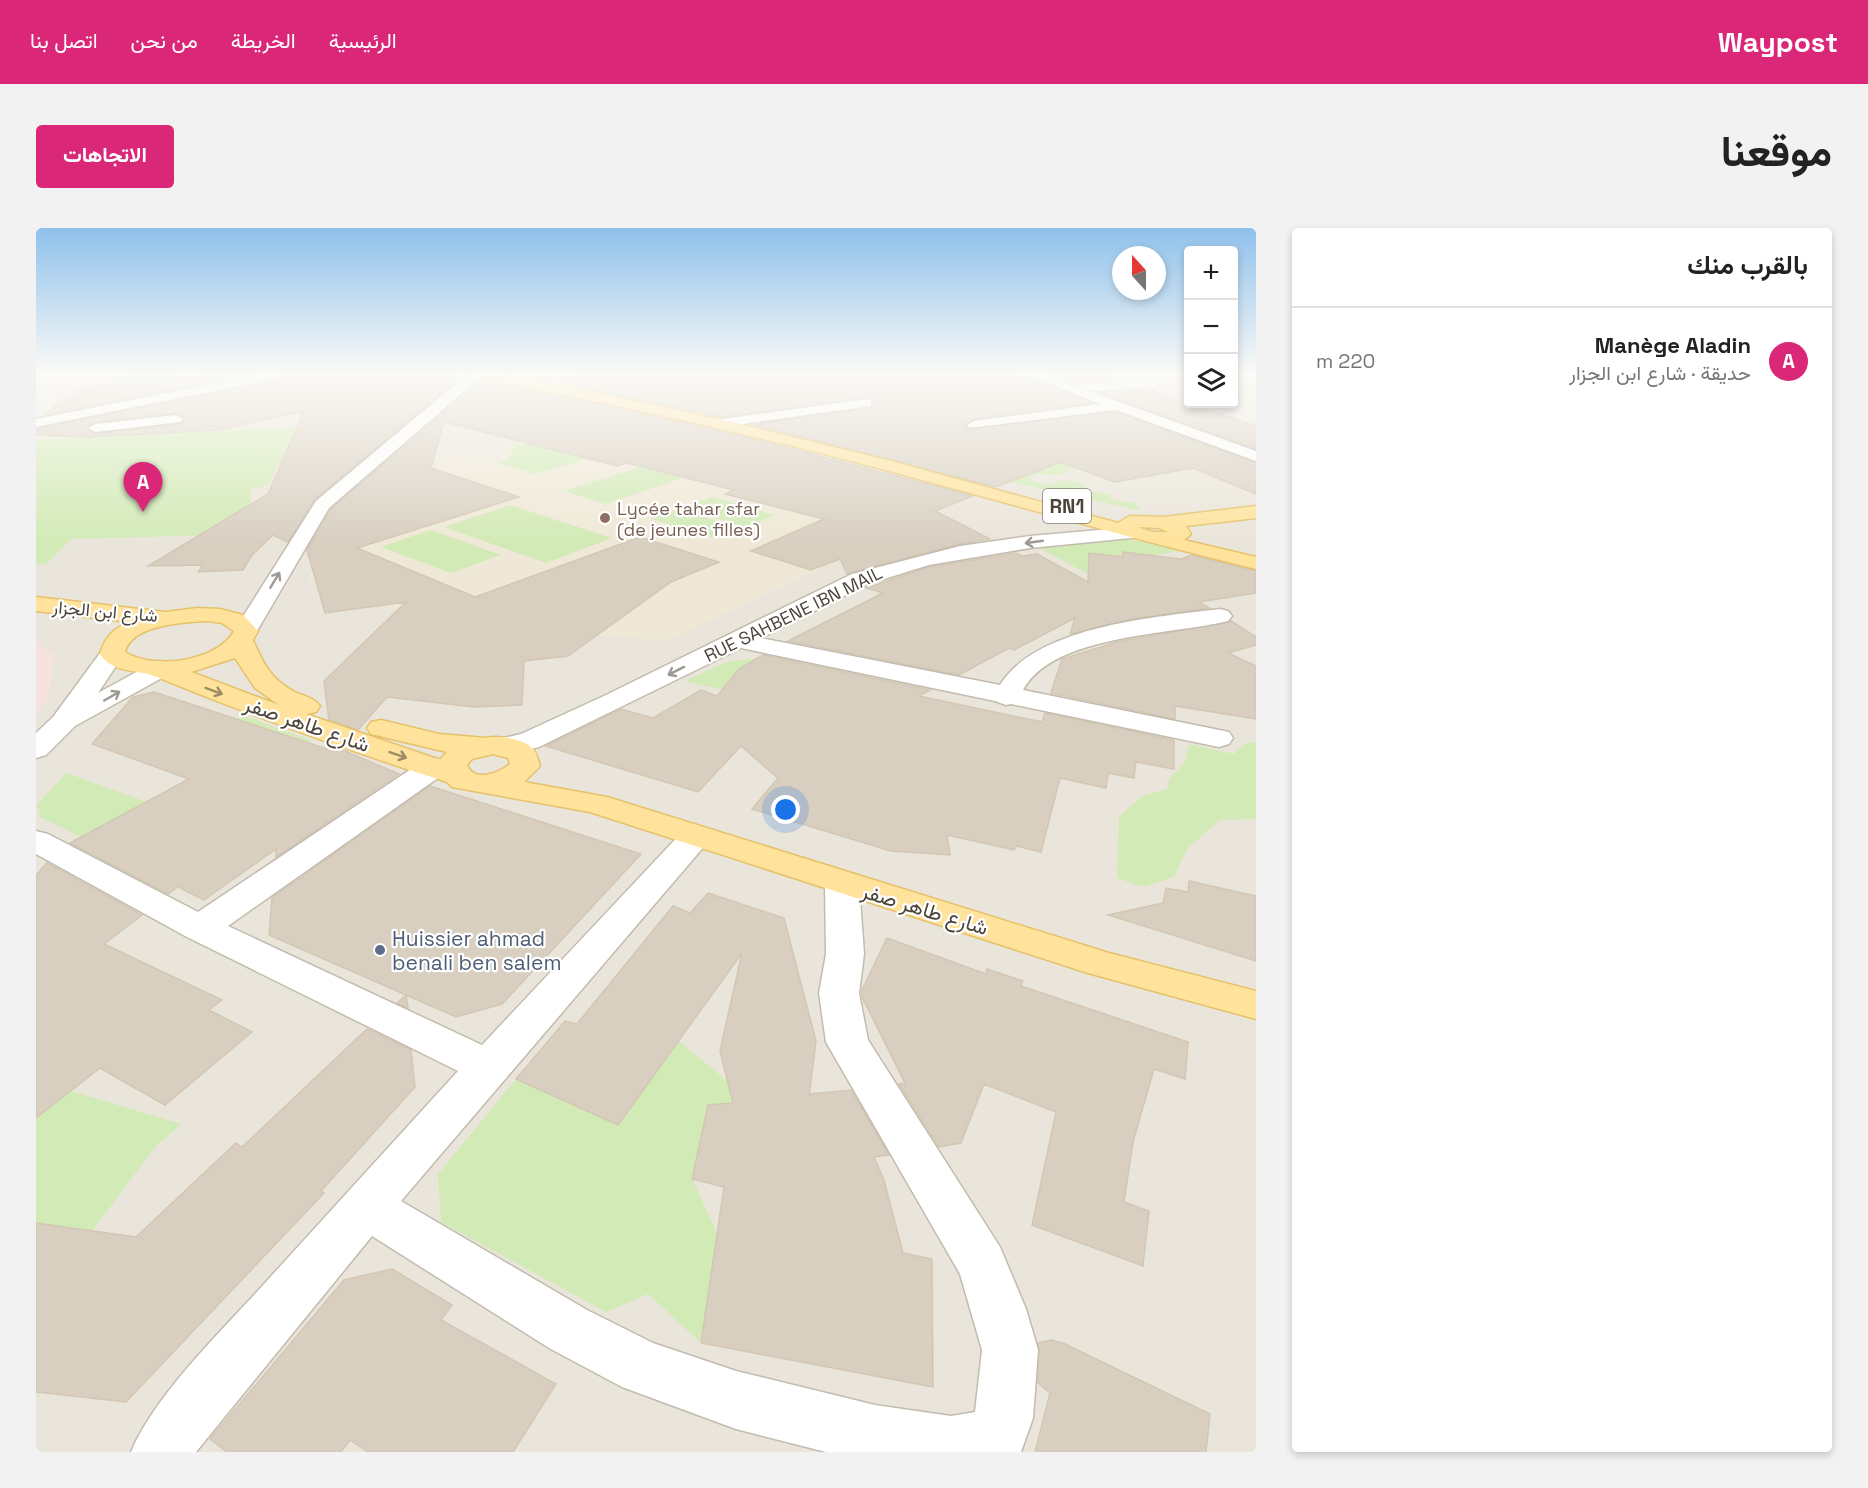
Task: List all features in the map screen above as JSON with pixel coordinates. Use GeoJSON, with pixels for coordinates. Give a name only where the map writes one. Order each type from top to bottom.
{"type":"FeatureCollection","features":[{"type":"Feature","properties":{"kind":"main road","name":"RN1"},"geometry":{"type":"LineString","coordinates":[[744,431],[991,491],[1138,531],[1172,538],[1181,534],[1181,531]]}},
{"type":"Feature","properties":{"kind":"main road","name":"RN1"},"geometry":{"type":"LineString","coordinates":[[991,491],[1256,562]]}},
{"type":"Feature","properties":{"kind":"main road"},"geometry":{"type":"LineString","coordinates":[[1163,523],[1256,512]]}},
{"type":"Feature","properties":{"kind":"main road"},"geometry":{"type":"LineString","coordinates":[[1181,531],[1256,522]]}},
{"type":"Feature","properties":{"kind":"main road","name":"RN1"},"geometry":{"type":"LineString","coordinates":[[1138,531],[1163,523],[1256,556]]}},
{"type":"Feature","properties":{"kind":"main road","name":"شارع ابن الجزار"},"geometry":{"type":"LineString","coordinates":[[36,604],[115,614],[224,616],[243,625],[244,636]]}},
{"type":"Feature","properties":{"kind":"main road","name":"شارع ابن الجزار"},"geometry":{"type":"LineString","coordinates":[[36,612],[101,643],[127,665],[160,669]]}},
{"type":"Feature","properties":{"kind":"main road"},"geometry":{"type":"LineString","coordinates":[[101,643],[118,638],[133,629],[174,616]]}},
{"type":"Feature","properties":{"kind":"main road"},"geometry":{"type":"LineString","coordinates":[[160,669],[200,663],[218,657],[244,636]]}},
{"type":"Feature","properties":{"kind":"main road","name":"شارع طاهر صفر"},"geometry":{"type":"LineString","coordinates":[[244,636],[249,666],[270,690],[295,702],[401,734],[439,742],[504,750],[596,804]]}},
{"type":"Feature","properties":{"kind":"main road","name":"شارع طاهر صفر"},"geometry":{"type":"LineString","coordinates":[[160,669],[220,694],[445,771],[464,780],[596,804],[842,884],[1102,964],[1256,1005]]}},
{"type":"Feature","properties":{"kind":"main road"},"geometry":{"type":"LineString","coordinates":[[445,771],[456,758],[504,750],[525,766],[512,778],[487,784]]}},
{"type":"Feature","properties":{"kind":"street"},"geometry":{"type":"LineString","coordinates":[[244,636],[322,505],[409,431]]}},
{"type":"Feature","properties":{"kind":"street"},"geometry":{"type":"LineString","coordinates":[[1188,431],[1256,456]]}},
{"type":"Feature","properties":{"kind":"street"},"geometry":{"type":"LineString","coordinates":[[1056,510],[1074,522],[1076,528],[1065,538]]}},
{"type":"Feature","properties":{"kind":"street","name":"RUE SAHBENE IBN MAIL"},"geometry":{"type":"LineString","coordinates":[[504,750],[529,741],[860,579],[899,565],[1065,538],[1138,531]]}},
{"type":"Feature","properties":{"kind":"street"},"geometry":{"type":"LineString","coordinates":[[1006,697],[1023,672],[1065,647],[1137,630],[1220,616]]}},
{"type":"Feature","properties":{"kind":"street"},"geometry":{"type":"LineString","coordinates":[[736,640],[1006,697],[1219,738]]}},
{"type":"Feature","properties":{"kind":"street"},"geometry":{"type":"LineString","coordinates":[[63,723],[101,643]]}},
{"type":"Feature","properties":{"kind":"street"},"geometry":{"type":"LineString","coordinates":[[36,749],[63,723],[160,669]]}},
{"type":"Feature","properties":{"kind":"street"},"geometry":{"type":"LineString","coordinates":[[200,928],[445,771]]}},
{"type":"Feature","properties":{"kind":"street"},"geometry":{"type":"LineString","coordinates":[[161,1452],[172,1435],[248,1342],[488,1067],[697,836]]}},
{"type":"Feature","properties":{"kind":"street"},"geometry":{"type":"LineString","coordinates":[[36,841],[200,928],[488,1067]]}},
{"type":"Feature","properties":{"kind":"street"},"geometry":{"type":"LineString","coordinates":[[368,1207],[568,1329],[642,1367],[736,1400],[875,1435],[951,1446],[997,1438],[1004,1418],[1010,1350],[999,1309],[982,1264],[938,1195],[848,1042],[838,993],[845,954],[842,884]]}},
{"type":"Feature","properties":{"kind":"shaded area"},"geometry":{"type":"Polygon","coordinates":[[[36,431],[1256,431],[1256,1452],[36,1452],[36,431]]]}},
{"type":"Feature","properties":{"kind":"shaded area","name":"Lycée tahar sfar (de jeunes filles)"},"geometry":{"type":"Polygon","coordinates":[[[566,431],[662,431],[900,531],[669,640],[465,630],[307,581],[344,506],[431,470],[449,456],[469,456],[490,463],[502,459],[503,452],[510,445],[566,431]]]}},
{"type":"Feature","properties":{"kind":"shaded area"},"geometry":{"type":"Polygon","coordinates":[[[36,643],[54,655],[48,701],[36,713],[36,643]]]}},
{"type":"Feature","properties":{"kind":"green space"},"geometry":{"type":"Polygon","coordinates":[[[218,431],[302,431],[298,463],[278,464],[269,484],[251,490],[248,534],[71,539],[45,565],[36,564],[36,440],[218,431]]]}},
{"type":"Feature","properties":{"kind":"green space"},"geometry":{"type":"Polygon","coordinates":[[[574,431],[614,431],[637,444],[535,474],[497,463],[508,460],[515,446],[574,431]]]}},
{"type":"Feature","properties":{"kind":"green space"},"geometry":{"type":"Polygon","coordinates":[[[1058,462],[1077,469],[1057,475],[1034,474],[1029,479],[1048,485],[1063,480],[1077,482],[1092,491],[1110,494],[1112,500],[1134,503],[1142,511],[1005,481],[1058,462]]]}},
{"type":"Feature","properties":{"kind":"green space"},"geometry":{"type":"Polygon","coordinates":[[[641,467],[683,478],[606,504],[564,491],[641,467]]]}},
{"type":"Feature","properties":{"kind":"green space"},"geometry":{"type":"Polygon","coordinates":[[[713,497],[775,515],[745,527],[683,508],[713,497]]]}},
{"type":"Feature","properties":{"kind":"green space"},"geometry":{"type":"Polygon","coordinates":[[[510,505],[612,538],[546,563],[444,527],[510,505]]]}},
{"type":"Feature","properties":{"kind":"green space"},"geometry":{"type":"Polygon","coordinates":[[[678,509],[741,528],[714,538],[651,519],[678,509]]]}},
{"type":"Feature","properties":{"kind":"green space"},"geometry":{"type":"Polygon","coordinates":[[[430,530],[501,555],[451,573],[381,547],[430,530]]]}},
{"type":"Feature","properties":{"kind":"green space"},"geometry":{"type":"Polygon","coordinates":[[[1116,539],[1150,542],[1179,550],[1157,555],[1135,556],[1089,553],[1089,566],[1126,594],[1039,548],[1116,539]]]}},
{"type":"Feature","properties":{"kind":"green space"},"geometry":{"type":"Polygon","coordinates":[[[757,658],[847,676],[822,713],[685,681],[726,662],[757,658]]]}},
{"type":"Feature","properties":{"kind":"green space"},"geometry":{"type":"Polygon","coordinates":[[[243,715],[312,741],[276,762],[236,719],[243,715]]]}},
{"type":"Feature","properties":{"kind":"green space"},"geometry":{"type":"Polygon","coordinates":[[[1256,742],[1256,819],[1220,820],[1188,848],[1174,877],[1142,887],[1117,878],[1119,817],[1142,796],[1167,789],[1170,778],[1184,763],[1189,744],[1234,754],[1245,744],[1256,742]]]}},
{"type":"Feature","properties":{"kind":"green space"},"geometry":{"type":"Polygon","coordinates":[[[66,773],[147,802],[81,837],[40,817],[37,805],[66,773]]]}},
{"type":"Feature","properties":{"kind":"green space"},"geometry":{"type":"Polygon","coordinates":[[[679,1041],[751,1101],[708,1106],[692,1178],[717,1234],[701,1343],[648,1294],[606,1312],[441,1222],[438,1174],[516,1079],[618,1125],[679,1041]]]}},
{"type":"Feature","properties":{"kind":"green space"},"geometry":{"type":"Polygon","coordinates":[[[71,1091],[181,1124],[156,1146],[92,1231],[36,1223],[36,1118],[71,1091]]]}},
{"type":"Feature","properties":{"kind":"building"},"geometry":{"type":"Polygon","coordinates":[[[36,431],[90,431],[95,434],[120,431],[199,431],[87,437],[36,435],[36,431]]]}},
{"type":"Feature","properties":{"kind":"building"},"geometry":{"type":"Polygon","coordinates":[[[295,431],[396,431],[315,499],[288,542],[273,535],[252,555],[243,570],[198,572],[203,565],[148,566],[268,494],[295,431]]]}},
{"type":"Feature","properties":{"kind":"building"},"geometry":{"type":"Polygon","coordinates":[[[422,431],[441,431],[431,468],[519,497],[357,548],[475,597],[640,537],[719,562],[671,582],[568,656],[524,661],[522,705],[474,707],[387,697],[358,730],[329,720],[324,681],[406,602],[325,613],[307,550],[331,509],[422,431]]]}},
{"type":"Feature","properties":{"kind":"building"},"geometry":{"type":"Polygon","coordinates":[[[480,431],[721,431],[973,496],[935,511],[990,539],[959,544],[847,574],[840,559],[811,570],[751,551],[824,519],[725,494],[734,490],[627,463],[617,466],[480,431]]]}},
{"type":"Feature","properties":{"kind":"building"},"geometry":{"type":"Polygon","coordinates":[[[777,431],[1168,431],[1256,463],[1256,494],[1193,468],[1115,482],[1060,462],[996,487],[777,431]]]}},
{"type":"Feature","properties":{"kind":"building"},"geometry":{"type":"Polygon","coordinates":[[[1206,431],[1256,431],[1256,449],[1206,431]]]}},
{"type":"Feature","properties":{"kind":"building"},"geometry":{"type":"Polygon","coordinates":[[[1123,552],[1181,559],[1192,555],[1256,571],[1256,593],[1199,602],[1209,608],[1131,619],[1070,634],[1075,618],[1014,650],[1009,648],[959,675],[788,641],[883,593],[866,588],[930,567],[1016,553],[1022,556],[1037,554],[1088,582],[1089,553],[1123,557],[1123,552]]]}},
{"type":"Feature","properties":{"kind":"building"},"geometry":{"type":"Polygon","coordinates":[[[1231,621],[1256,637],[1256,645],[1228,653],[1256,666],[1256,719],[1175,706],[1175,719],[1051,693],[1062,659],[1117,642],[1231,621]]]}},
{"type":"Feature","properties":{"kind":"building"},"geometry":{"type":"Polygon","coordinates":[[[763,655],[930,690],[919,696],[1042,722],[1045,713],[1174,740],[1174,769],[1136,762],[1134,778],[1108,773],[1106,788],[1060,778],[1041,852],[1017,846],[1014,850],[947,835],[950,855],[891,851],[752,809],[778,778],[741,746],[698,792],[546,746],[621,709],[653,718],[701,690],[717,696],[739,669],[763,655]]]}},
{"type":"Feature","properties":{"kind":"building"},"geometry":{"type":"Polygon","coordinates":[[[154,692],[333,751],[333,746],[399,774],[276,857],[276,849],[204,900],[178,887],[168,894],[70,843],[189,779],[92,744],[133,697],[154,692]]]}},
{"type":"Feature","properties":{"kind":"building"},"geometry":{"type":"Polygon","coordinates":[[[430,786],[641,854],[502,1004],[456,1017],[269,935],[272,898],[430,786]]]}},
{"type":"Feature","properties":{"kind":"building"},"geometry":{"type":"Polygon","coordinates":[[[47,863],[142,915],[104,944],[222,1000],[209,1010],[252,1032],[165,1105],[100,1068],[36,1118],[36,875],[47,863]]]}},
{"type":"Feature","properties":{"kind":"building"},"geometry":{"type":"Polygon","coordinates":[[[1189,881],[1256,896],[1256,961],[1108,915],[1163,903],[1166,888],[1188,892],[1189,881]]]}},
{"type":"Feature","properties":{"kind":"building"},"geometry":{"type":"Polygon","coordinates":[[[708,893],[784,918],[816,1041],[809,1097],[810,1094],[851,1090],[889,1155],[874,1157],[884,1180],[903,1253],[932,1259],[933,1387],[701,1343],[724,1187],[692,1179],[708,1105],[733,1103],[720,1051],[742,953],[618,1125],[516,1079],[565,1021],[577,1024],[673,906],[690,913],[708,893]]]}},
{"type":"Feature","properties":{"kind":"building"},"geometry":{"type":"Polygon","coordinates":[[[887,938],[986,974],[987,969],[1023,981],[1021,986],[1188,1042],[1185,1079],[1154,1069],[1133,1142],[1124,1202],[1149,1211],[1143,1266],[1032,1225],[1056,1112],[984,1084],[961,1143],[939,1147],[899,1084],[905,1083],[862,997],[862,990],[887,938]]]}},
{"type":"Feature","properties":{"kind":"building"},"geometry":{"type":"Polygon","coordinates":[[[406,995],[408,1008],[397,1003],[406,995]]]}},
{"type":"Feature","properties":{"kind":"building"},"geometry":{"type":"Polygon","coordinates":[[[367,1029],[411,1050],[415,1087],[321,1191],[324,1193],[126,1402],[36,1392],[36,1223],[136,1237],[236,1143],[242,1147],[367,1029]]]}},
{"type":"Feature","properties":{"kind":"building"},"geometry":{"type":"Polygon","coordinates":[[[392,1269],[452,1305],[441,1320],[556,1384],[513,1452],[368,1452],[350,1440],[341,1452],[227,1452],[210,1439],[344,1280],[392,1269]]]}},
{"type":"Feature","properties":{"kind":"building"},"geometry":{"type":"Polygon","coordinates":[[[1051,1340],[1065,1344],[1210,1414],[1206,1452],[1035,1452],[1050,1393],[1038,1383],[1038,1343],[1051,1340]]]}},
{"type":"Feature","properties":{"kind":"place","name":"Manège Aladin"},"geometry":{"type":"Point","coordinates":[143,512]}},
{"type":"Feature","properties":{"kind":"place","name":"Lycée tahar sfar (de jeunes filles)"},"geometry":{"type":"Point","coordinates":[605,518]}},
{"type":"Feature","properties":{"kind":"place","name":"Huissier ahmad benali ben salem"},"geometry":{"type":"Point","coordinates":[380,950]}}]}
